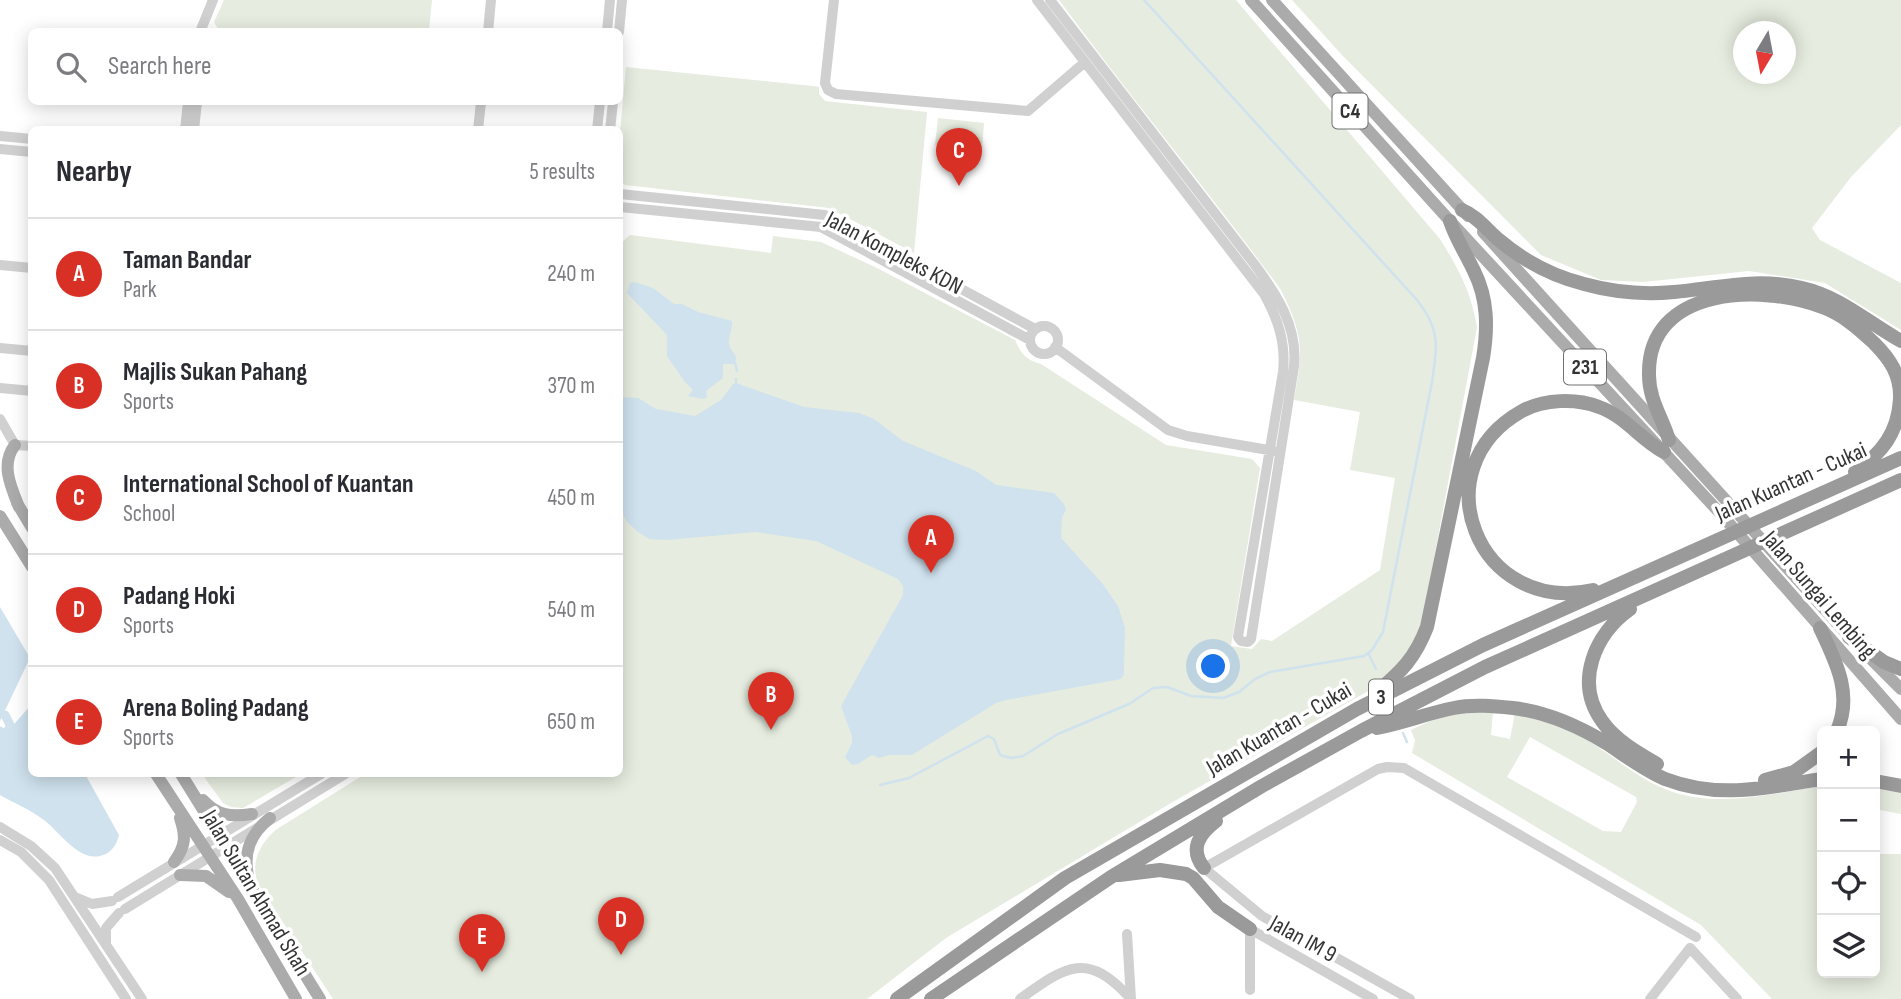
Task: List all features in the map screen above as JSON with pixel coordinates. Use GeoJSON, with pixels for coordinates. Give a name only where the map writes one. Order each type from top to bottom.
{"type":"FeatureCollection","features":[{"type":"Feature","properties":{"kind":"highway"},"geometry":{"type":"LineString","coordinates":[[1462,210],[1470,213],[1499,240],[1533,265],[1584,284],[1615,291],[1659,293],[1750,282],[1805,288],[1828,297],[1901,341]]}},
{"type":"Feature","properties":{"kind":"highway"},"geometry":{"type":"LineString","coordinates":[[1357,709],[1406,667],[1419,649],[1427,627],[1483,358],[1487,333],[1482,290],[1450,221]]}},
{"type":"Feature","properties":{"kind":"highway"},"geometry":{"type":"LineString","coordinates":[[1619,584],[1581,593],[1543,591],[1512,578],[1499,567],[1477,538],[1469,511],[1470,477],[1478,454],[1494,432],[1530,407],[1552,401],[1578,402],[1600,407],[1622,419],[1653,446],[1667,446],[1653,405],[1648,373],[1652,353],[1660,333],[1670,320],[1701,300],[1729,295],[1761,294],[1810,302],[1845,318],[1881,350],[1896,372],[1900,391],[1896,426],[1888,442],[1875,457],[1834,488]]}},
{"type":"Feature","properties":{"kind":"highway","name":"Jalan Kuantan - Cukai"},"geometry":{"type":"LineString","coordinates":[[897,999],[1065,878],[1357,709],[1483,645],[1901,458]]}},
{"type":"Feature","properties":{"kind":"highway","name":"Jalan Kuantan - Cukai"},"geometry":{"type":"LineString","coordinates":[[931,999],[1111,877],[1262,786],[1361,731],[1485,667],[1901,480]]}},
{"type":"Feature","properties":{"kind":"highway"},"geometry":{"type":"LineString","coordinates":[[1884,488],[1901,486]]}},
{"type":"Feature","properties":{"kind":"highway"},"geometry":{"type":"LineString","coordinates":[[1654,592],[1609,627],[1592,658],[1588,681],[1590,695],[1602,722],[1614,735],[1642,756],[1680,775],[1732,784],[1755,783],[1794,772],[1817,756]]}},
{"type":"Feature","properties":{"kind":"highway"},"geometry":{"type":"LineString","coordinates":[[1820,628],[1842,681],[1842,718],[1839,726]]}},
{"type":"Feature","properties":{"kind":"highway"},"geometry":{"type":"LineString","coordinates":[[1849,637],[1884,662],[1901,668]]}},
{"type":"Feature","properties":{"kind":"highway"},"geometry":{"type":"LineString","coordinates":[[1361,731],[1403,723],[1455,708],[1514,708],[1575,726],[1665,779],[1693,787],[1723,791],[1756,790],[1817,780]]}},
{"type":"Feature","properties":{"kind":"highway"},"geometry":{"type":"LineString","coordinates":[[1880,782],[1901,786]]}},
{"type":"Feature","properties":{"kind":"highway"},"geometry":{"type":"LineString","coordinates":[[1204,868],[1196,855],[1200,836],[1262,786]]}},
{"type":"Feature","properties":{"kind":"highway"},"geometry":{"type":"LineString","coordinates":[[1111,877],[1160,870],[1186,874],[1193,878],[1218,906],[1250,929]]}},
{"type":"Feature","properties":{"kind":"main road","name":"C4"},"geometry":{"type":"LineString","coordinates":[[1251,0],[1450,221]]}},
{"type":"Feature","properties":{"kind":"main road","name":"C4"},"geometry":{"type":"LineString","coordinates":[[1272,0],[1462,210]]}},
{"type":"Feature","properties":{"kind":"main road","name":"Jalan Sungai Lembing"},"geometry":{"type":"LineString","coordinates":[[1462,210],[1667,446]]}},
{"type":"Feature","properties":{"kind":"main road","name":"Jalan Sungai Lembing"},"geometry":{"type":"LineString","coordinates":[[1450,221],[1725,508],[1786,566],[1849,637],[1901,689]]}},
{"type":"Feature","properties":{"kind":"main road"},"geometry":{"type":"LineString","coordinates":[[0,448],[15,445]]}},
{"type":"Feature","properties":{"kind":"main road"},"geometry":{"type":"LineString","coordinates":[[15,445],[9,453],[5,473],[19,508]]}},
{"type":"Feature","properties":{"kind":"main road"},"geometry":{"type":"LineString","coordinates":[[0,476],[28,522]]}},
{"type":"Feature","properties":{"kind":"main road","name":"Jalan Sungai Lembing"},"geometry":{"type":"LineString","coordinates":[[1725,508],[1774,576],[1901,719]]}},
{"type":"Feature","properties":{"kind":"main road"},"geometry":{"type":"LineString","coordinates":[[0,516],[28,561]]}},
{"type":"Feature","properties":{"kind":"main road","name":"Jalan Sultan Ahmad Shah"},"geometry":{"type":"LineString","coordinates":[[158,777],[211,856],[296,999]]}},
{"type":"Feature","properties":{"kind":"main road"},"geometry":{"type":"LineString","coordinates":[[184,779],[218,813],[229,816],[252,814]]}},
{"type":"Feature","properties":{"kind":"main road","name":"Jalan Sultan Ahmad Shah"},"geometry":{"type":"LineString","coordinates":[[184,779],[320,999]]}},
{"type":"Feature","properties":{"kind":"main road"},"geometry":{"type":"LineString","coordinates":[[173,798],[185,835],[181,853],[174,862]]}},
{"type":"Feature","properties":{"kind":"main road"},"geometry":{"type":"LineString","coordinates":[[255,892],[248,876],[247,852],[256,831],[270,818]]}},
{"type":"Feature","properties":{"kind":"main road"},"geometry":{"type":"LineString","coordinates":[[180,875],[201,874],[212,878],[237,899]]}},
{"type":"Feature","properties":{"kind":"street"},"geometry":{"type":"LineString","coordinates":[[202,28],[213,0]]}},
{"type":"Feature","properties":{"kind":"street"},"geometry":{"type":"LineString","coordinates":[[488,28],[491,0]]}},
{"type":"Feature","properties":{"kind":"street"},"geometry":{"type":"LineString","coordinates":[[607,28],[610,0]]}},
{"type":"Feature","properties":{"kind":"street"},"geometry":{"type":"LineString","coordinates":[[619,28],[622,0]]}},
{"type":"Feature","properties":{"kind":"street"},"geometry":{"type":"LineString","coordinates":[[834,0],[825,83],[828,90],[836,93],[1028,111],[1085,62]]}},
{"type":"Feature","properties":{"kind":"street"},"geometry":{"type":"LineString","coordinates":[[1037,0],[1085,62],[1096,69]]}},
{"type":"Feature","properties":{"kind":"street"},"geometry":{"type":"LineString","coordinates":[[1050,0],[1096,69],[1203,206],[1270,285],[1287,318],[1294,360],[1274,451],[1238,637],[1241,641],[1248,642],[1251,639],[1274,451]]}},
{"type":"Feature","properties":{"kind":"street"},"geometry":{"type":"LineString","coordinates":[[187,126],[188,105]]}},
{"type":"Feature","properties":{"kind":"street"},"geometry":{"type":"LineString","coordinates":[[188,126],[196,105]]}},
{"type":"Feature","properties":{"kind":"street"},"geometry":{"type":"LineString","coordinates":[[478,126],[481,105]]}},
{"type":"Feature","properties":{"kind":"street"},"geometry":{"type":"LineString","coordinates":[[597,126],[600,105]]}},
{"type":"Feature","properties":{"kind":"street"},"geometry":{"type":"LineString","coordinates":[[610,126],[612,105]]}},
{"type":"Feature","properties":{"kind":"street"},"geometry":{"type":"LineString","coordinates":[[0,136],[28,139]]}},
{"type":"Feature","properties":{"kind":"street"},"geometry":{"type":"LineString","coordinates":[[0,149],[28,152]]}},
{"type":"Feature","properties":{"kind":"street","name":"Jalan Kompleks KDN"},"geometry":{"type":"LineString","coordinates":[[623,194],[825,215],[1033,334]]}},
{"type":"Feature","properties":{"kind":"street","name":"Jalan Kompleks KDN"},"geometry":{"type":"LineString","coordinates":[[623,207],[821,227],[1033,334]]}},
{"type":"Feature","properties":{"kind":"street"},"geometry":{"type":"LineString","coordinates":[[821,227],[825,215]]}},
{"type":"Feature","properties":{"kind":"street"},"geometry":{"type":"LineString","coordinates":[[0,265],[28,268]]}},
{"type":"Feature","properties":{"kind":"street"},"geometry":{"type":"LineString","coordinates":[[1042,326],[1053,330],[1057,336],[1055,347],[1050,352],[1038,352],[1032,347],[1033,334],[1042,326]]}},
{"type":"Feature","properties":{"kind":"street"},"geometry":{"type":"LineString","coordinates":[[1055,347],[1168,430],[1187,436],[1274,451]]}},
{"type":"Feature","properties":{"kind":"street"},"geometry":{"type":"LineString","coordinates":[[0,348],[28,351]]}},
{"type":"Feature","properties":{"kind":"street"},"geometry":{"type":"LineString","coordinates":[[0,388],[28,391]]}},
{"type":"Feature","properties":{"kind":"street"},"geometry":{"type":"LineString","coordinates":[[0,419],[15,445],[28,446]]}},
{"type":"Feature","properties":{"kind":"street"},"geometry":{"type":"LineString","coordinates":[[1204,868],[1378,769],[1404,768],[1696,937]]}},
{"type":"Feature","properties":{"kind":"street"},"geometry":{"type":"LineString","coordinates":[[75,897],[92,904],[115,899],[316,777]]}},
{"type":"Feature","properties":{"kind":"street"},"geometry":{"type":"LineString","coordinates":[[106,943],[106,928],[122,911],[340,777]]}},
{"type":"Feature","properties":{"kind":"street"},"geometry":{"type":"LineString","coordinates":[[0,827],[16,835],[44,857],[75,897],[142,999]]}},
{"type":"Feature","properties":{"kind":"street"},"geometry":{"type":"LineString","coordinates":[[0,840],[21,852],[49,880],[126,999]]}},
{"type":"Feature","properties":{"kind":"street","name":"Jalan IM 9"},"geometry":{"type":"LineString","coordinates":[[1204,868],[1262,916],[1410,999]]}},
{"type":"Feature","properties":{"kind":"street"},"geometry":{"type":"LineString","coordinates":[[1250,929],[1250,990]]}},
{"type":"Feature","properties":{"kind":"street","name":"Jalan IM 9"},"geometry":{"type":"LineString","coordinates":[[1250,929],[1353,994],[1373,999]]}},
{"type":"Feature","properties":{"kind":"street"},"geometry":{"type":"LineString","coordinates":[[1020,999],[1055,974],[1079,968],[1104,974],[1131,999],[1127,934]]}},
{"type":"Feature","properties":{"kind":"street"},"geometry":{"type":"LineString","coordinates":[[1650,999],[1690,948],[1737,999]]}},
{"type":"Feature","properties":{"kind":"shaded area"},"geometry":{"type":"Polygon","coordinates":[[[224,0],[432,0],[429,28],[217,28],[214,22],[224,0]]]}},
{"type":"Feature","properties":{"kind":"shaded area"},"geometry":{"type":"Polygon","coordinates":[[[1059,0],[1236,0],[1440,239],[1458,271],[1468,292],[1477,327],[1422,623],[1403,660],[1377,686],[1171,803],[946,938],[867,999],[333,999],[258,884],[255,868],[258,854],[266,840],[277,829],[360,777],[623,777],[623,241],[630,235],[771,253],[773,236],[821,242],[1015,340],[1022,353],[1031,361],[1041,364],[1166,445],[1252,459],[1260,468],[1231,646],[1252,649],[1261,639],[1272,641],[1380,570],[1395,478],[1350,470],[1360,412],[1294,400],[1300,344],[1294,320],[1281,290],[1059,0]]]}},
{"type":"Feature","properties":{"kind":"shaded area"},"geometry":{"type":"Polygon","coordinates":[[[1292,0],[1901,0],[1901,125],[1851,177],[1812,228],[1820,240],[1901,283],[1901,330],[1825,283],[1749,271],[1643,282],[1601,280],[1541,255],[1342,55],[1292,0]]]}},
{"type":"Feature","properties":{"kind":"shaded area"},"geometry":{"type":"Polygon","coordinates":[[[626,67],[813,86],[819,87],[819,94],[825,101],[927,112],[914,253],[829,208],[625,185],[623,126],[621,126],[626,67]]]}},
{"type":"Feature","properties":{"kind":"shaded area"},"geometry":{"type":"Polygon","coordinates":[[[938,118],[984,123],[982,150],[935,145],[938,118]]]}},
{"type":"Feature","properties":{"kind":"shaded area"},"geometry":{"type":"Polygon","coordinates":[[[1493,711],[1491,735],[1510,739],[1515,713],[1534,718],[1581,737],[1649,782],[1678,794],[1698,798],[1740,798],[1817,787],[1817,978],[1880,978],[1880,854],[1901,854],[1901,999],[1772,999],[1701,925],[1412,753],[1415,740],[1411,730],[1460,713],[1493,711]],[[1530,737],[1507,777],[1603,831],[1621,832],[1637,802],[1636,797],[1530,737]]]}},
{"type":"Feature","properties":{"kind":"shaded area"},"geometry":{"type":"Polygon","coordinates":[[[204,777],[296,777],[243,808],[223,803],[204,777]]]}},
{"type":"Feature","properties":{"kind":"shaded area"},"geometry":{"type":"Polygon","coordinates":[[[1880,788],[1901,792],[1901,814],[1880,810],[1880,788]]]}},
{"type":"Feature","properties":{"kind":"water"},"geometry":{"type":"Polygon","coordinates":[[[630,283],[653,288],[674,304],[682,304],[698,312],[732,321],[729,344],[736,361],[734,364],[723,364],[723,378],[706,391],[707,397],[704,399],[688,396],[693,390],[667,356],[667,335],[627,293],[630,283]]]}},
{"type":"Feature","properties":{"kind":"water"},"geometry":{"type":"Polygon","coordinates":[[[733,384],[804,407],[859,413],[874,419],[903,441],[976,471],[996,485],[1054,493],[1066,510],[1062,517],[1061,538],[1102,583],[1118,606],[1125,628],[1124,674],[1121,679],[996,703],[912,755],[879,758],[872,755],[852,765],[845,757],[852,743],[852,736],[841,706],[903,595],[903,586],[898,579],[816,541],[756,532],[666,540],[649,539],[627,522],[623,515],[623,397],[638,398],[656,409],[695,416],[721,400],[733,384]]]}},
{"type":"Feature","properties":{"kind":"water"},"geometry":{"type":"Polygon","coordinates":[[[0,607],[28,655],[28,662],[0,721],[0,607]]]}},
{"type":"Feature","properties":{"kind":"water"},"geometry":{"type":"Polygon","coordinates":[[[28,708],[28,777],[87,777],[119,835],[114,847],[103,855],[86,855],[39,816],[0,795],[0,740],[28,708]]]}},
{"type":"Feature","properties":{"kind":"waterway"},"geometry":{"type":"LineString","coordinates":[[880,785],[909,778],[988,736],[994,739],[1000,755],[1011,758],[1023,756],[1058,734],[1129,704],[1153,688],[1167,687],[1191,696],[1223,698],[1239,692],[1255,679],[1270,672],[1364,656],[1372,650],[1383,632],[1432,382],[1436,348],[1434,330],[1417,300],[1144,0]]}},
{"type":"Feature","properties":{"kind":"waterway"},"geometry":{"type":"LineString","coordinates":[[735,363],[737,371]]}},
{"type":"Feature","properties":{"kind":"waterway"},"geometry":{"type":"LineString","coordinates":[[1368,653],[1376,669]]}},
{"type":"Feature","properties":{"kind":"waterway"},"geometry":{"type":"LineString","coordinates":[[0,731],[3,736],[11,727],[5,715]]}},
{"type":"Feature","properties":{"kind":"waterway"},"geometry":{"type":"LineString","coordinates":[[1403,733],[1407,742]]}},
{"type":"Feature","properties":{"kind":"place","name":"International School of Kuantan"},"geometry":{"type":"Point","coordinates":[959,186]}},
{"type":"Feature","properties":{"kind":"place","name":"Taman Bandar"},"geometry":{"type":"Point","coordinates":[931,573]}},
{"type":"Feature","properties":{"kind":"place","name":"Majlis Sukan Pahang"},"geometry":{"type":"Point","coordinates":[771,730]}},
{"type":"Feature","properties":{"kind":"place","name":"Padang Hoki"},"geometry":{"type":"Point","coordinates":[621,955]}},
{"type":"Feature","properties":{"kind":"place","name":"Arena Boling Padang"},"geometry":{"type":"Point","coordinates":[482,972]}}]}
